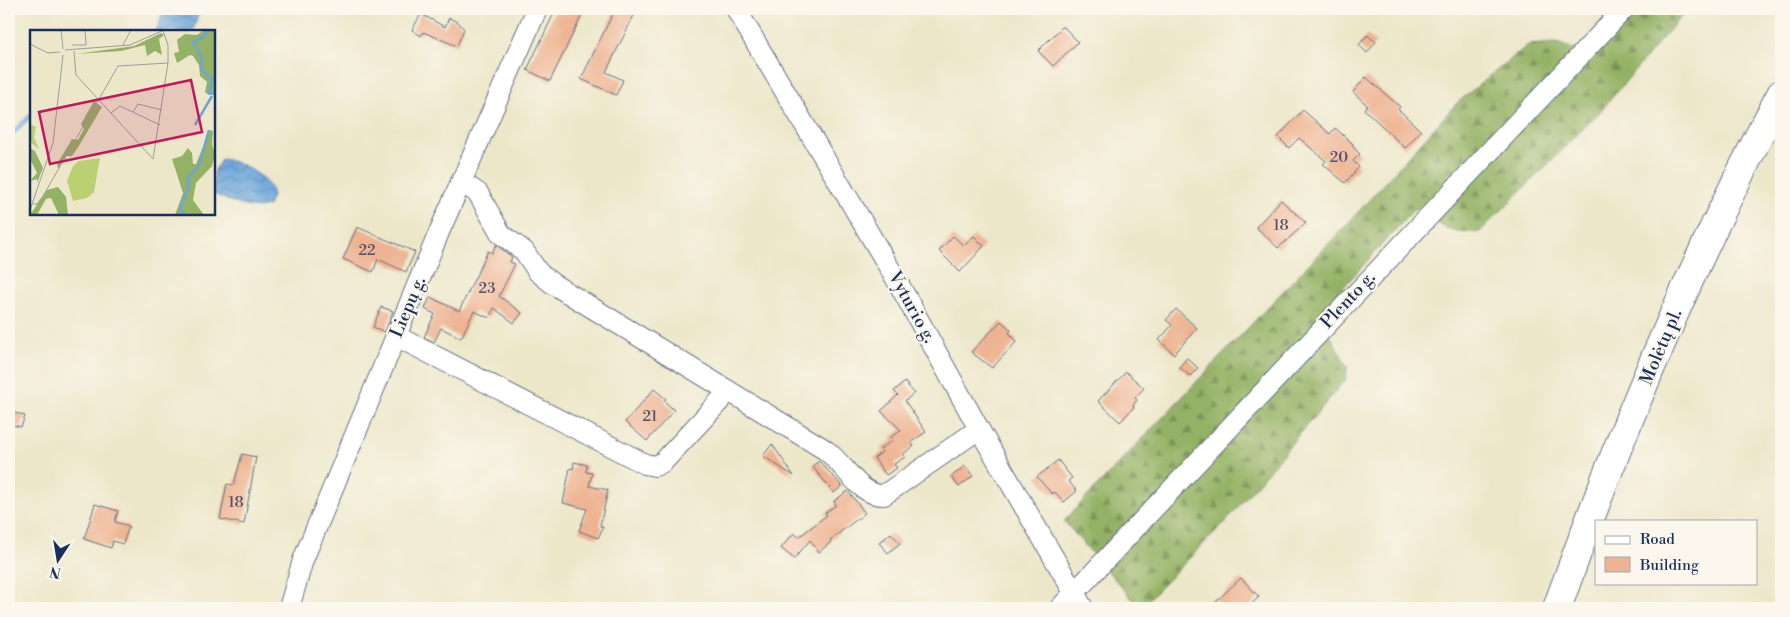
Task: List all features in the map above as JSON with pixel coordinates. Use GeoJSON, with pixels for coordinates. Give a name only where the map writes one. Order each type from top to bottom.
{"type":"FeatureCollection","features":[{"type":"Feature","properties":{"kind":"highway","name":"Molėtų pl."},"geometry":{"type":"LineString","coordinates":[[1557,608],[1584,532],[1658,352],[1711,231],[1781,94]]}},
{"type":"Feature","properties":{"kind":"street","name":"Liepų g."},"geometry":{"type":"LineString","coordinates":[[289,608],[303,560],[461,182],[537,9]]}},
{"type":"Feature","properties":{"kind":"street","name":"Vyturio g."},"geometry":{"type":"LineString","coordinates":[[736,9],[896,279],[979,429],[1078,600]]}},
{"type":"Feature","properties":{"kind":"street","name":"Plento g."},"geometry":{"type":"LineString","coordinates":[[1060,608],[1078,600],[1624,9]]}},
{"type":"Feature","properties":{"kind":"street"},"geometry":{"type":"LineString","coordinates":[[461,182],[478,193],[500,234],[524,251],[538,272],[553,284],[837,458],[864,490],[874,495],[884,495],[979,429]]}},
{"type":"Feature","properties":{"kind":"street"},"geometry":{"type":"LineString","coordinates":[[396,336],[645,464],[655,466],[664,462],[729,391]]}},
{"type":"Feature","properties":{"kind":"green space"},"geometry":{"type":"Polygon","coordinates":[[[1635,9],[1687,9],[1598,114],[1480,232],[1451,230],[1415,208],[1319,314],[1347,367],[1346,379],[1226,521],[1140,608],[1064,521],[1351,220],[1457,103],[1528,45],[1557,43],[1591,55],[1635,9]]]}},
{"type":"Feature","properties":{"kind":"water"},"geometry":{"type":"Polygon","coordinates":[[[165,9],[200,9],[193,30],[156,30],[165,9]]]}},
{"type":"Feature","properties":{"kind":"water"},"geometry":{"type":"Polygon","coordinates":[[[221,159],[252,170],[270,187],[273,194],[268,206],[248,207],[215,194],[215,170],[221,159]]]}},
{"type":"Feature","properties":{"kind":"building"},"geometry":{"type":"Polygon","coordinates":[[[556,9],[585,9],[550,81],[527,70],[556,9]]]}},
{"type":"Feature","properties":{"kind":"building"},"geometry":{"type":"Polygon","coordinates":[[[615,9],[637,9],[606,72],[623,80],[616,95],[581,79],[615,9]]]}},
{"type":"Feature","properties":{"kind":"building"},"geometry":{"type":"Polygon","coordinates":[[[421,14],[445,27],[449,18],[458,22],[464,29],[457,46],[423,32],[421,36],[412,30],[421,14]]]}},
{"type":"Feature","properties":{"kind":"building"},"geometry":{"type":"Polygon","coordinates":[[[1063,26],[1078,42],[1053,66],[1038,51],[1063,26]]]}},
{"type":"Feature","properties":{"kind":"building"},"geometry":{"type":"Polygon","coordinates":[[[1367,35],[1376,42],[1367,53],[1359,45],[1367,35]]]}},
{"type":"Feature","properties":{"kind":"building"},"geometry":{"type":"Polygon","coordinates":[[[1366,77],[1400,107],[1398,109],[1421,131],[1405,148],[1364,109],[1367,105],[1353,92],[1366,77]]]}},
{"type":"Feature","properties":{"kind":"building"},"geometry":{"type":"Polygon","coordinates":[[[1303,110],[1330,134],[1335,128],[1353,144],[1352,146],[1360,154],[1353,161],[1359,167],[1345,183],[1323,164],[1326,161],[1299,138],[1289,148],[1278,137],[1303,110]]]}},
{"type":"Feature","properties":{"kind":"building"},"geometry":{"type":"Polygon","coordinates":[[[1281,200],[1306,223],[1278,248],[1256,227],[1281,200]]]}},
{"type":"Feature","properties":{"kind":"building"},"geometry":{"type":"Polygon","coordinates":[[[357,227],[415,252],[406,272],[378,259],[373,272],[343,259],[357,227]]]}},
{"type":"Feature","properties":{"kind":"building"},"geometry":{"type":"Polygon","coordinates":[[[953,236],[964,246],[974,236],[984,246],[960,272],[939,251],[953,236]]]}},
{"type":"Feature","properties":{"kind":"building"},"geometry":{"type":"Polygon","coordinates":[[[496,245],[512,257],[510,262],[515,264],[499,296],[522,313],[514,323],[494,308],[489,318],[474,311],[461,338],[441,328],[434,342],[424,337],[435,314],[425,309],[430,297],[459,311],[488,251],[492,253],[496,245]]]}},
{"type":"Feature","properties":{"kind":"building"},"geometry":{"type":"Polygon","coordinates":[[[381,307],[393,311],[385,332],[373,327],[381,307]]]}},
{"type":"Feature","properties":{"kind":"building"},"geometry":{"type":"Polygon","coordinates":[[[1176,309],[1197,328],[1174,354],[1159,340],[1172,325],[1166,320],[1176,309]]]}},
{"type":"Feature","properties":{"kind":"building"},"geometry":{"type":"Polygon","coordinates":[[[1001,321],[1011,330],[1009,333],[1017,341],[992,368],[971,352],[1001,321]]]}},
{"type":"Feature","properties":{"kind":"building"},"geometry":{"type":"Polygon","coordinates":[[[1187,358],[1198,368],[1190,376],[1179,367],[1187,358]]]}},
{"type":"Feature","properties":{"kind":"building"},"geometry":{"type":"Polygon","coordinates":[[[1126,372],[1144,388],[1135,398],[1137,400],[1133,405],[1134,407],[1120,422],[1098,401],[1126,372]]]}},
{"type":"Feature","properties":{"kind":"building"},"geometry":{"type":"Polygon","coordinates":[[[905,382],[914,393],[905,401],[926,432],[911,442],[914,446],[903,454],[905,457],[894,464],[897,468],[886,475],[874,458],[882,452],[880,449],[893,440],[891,437],[901,430],[881,411],[898,395],[894,391],[905,382]]]}},
{"type":"Feature","properties":{"kind":"building"},"geometry":{"type":"Polygon","coordinates":[[[654,389],[666,399],[664,401],[674,410],[647,441],[625,422],[654,389]]]}},
{"type":"Feature","properties":{"kind":"building"},"geometry":{"type":"Polygon","coordinates":[[[9,411],[25,416],[21,427],[9,424],[9,411]]]}},
{"type":"Feature","properties":{"kind":"building"},"geometry":{"type":"Polygon","coordinates":[[[772,444],[794,476],[763,456],[772,444]]]}},
{"type":"Feature","properties":{"kind":"building"},"geometry":{"type":"Polygon","coordinates":[[[242,454],[256,457],[244,524],[220,519],[227,484],[234,485],[242,454]]]}},
{"type":"Feature","properties":{"kind":"building"},"geometry":{"type":"Polygon","coordinates":[[[1058,460],[1072,478],[1068,481],[1077,491],[1064,502],[1055,492],[1052,494],[1037,477],[1058,460]]]}},
{"type":"Feature","properties":{"kind":"building"},"geometry":{"type":"Polygon","coordinates":[[[819,461],[842,486],[834,493],[812,466],[819,461]]]}},
{"type":"Feature","properties":{"kind":"building"},"geometry":{"type":"Polygon","coordinates":[[[574,462],[587,465],[586,472],[592,473],[589,486],[608,490],[600,526],[603,527],[598,538],[579,531],[587,509],[563,503],[570,468],[573,469],[574,462]]]}},
{"type":"Feature","properties":{"kind":"building"},"geometry":{"type":"Polygon","coordinates":[[[965,466],[973,476],[959,487],[951,477],[965,466]]]}},
{"type":"Feature","properties":{"kind":"building"},"geometry":{"type":"Polygon","coordinates":[[[848,491],[865,513],[830,540],[831,542],[819,552],[810,540],[794,559],[781,548],[794,533],[799,537],[827,515],[825,513],[836,505],[834,501],[848,491]]]}},
{"type":"Feature","properties":{"kind":"building"},"geometry":{"type":"Polygon","coordinates":[[[95,504],[118,511],[115,522],[129,526],[123,544],[113,541],[111,548],[84,539],[95,504]]]}},
{"type":"Feature","properties":{"kind":"building"},"geometry":{"type":"Polygon","coordinates":[[[891,533],[900,543],[888,553],[879,543],[891,533]]]}},
{"type":"Feature","properties":{"kind":"building"},"geometry":{"type":"Polygon","coordinates":[[[1241,578],[1259,597],[1247,608],[1209,608],[1241,578]]]}},
{"type":"Feature","properties":{"kind":"waterway"},"geometry":{"type":"LineString","coordinates":[[9,137],[30,116]]}}]}
